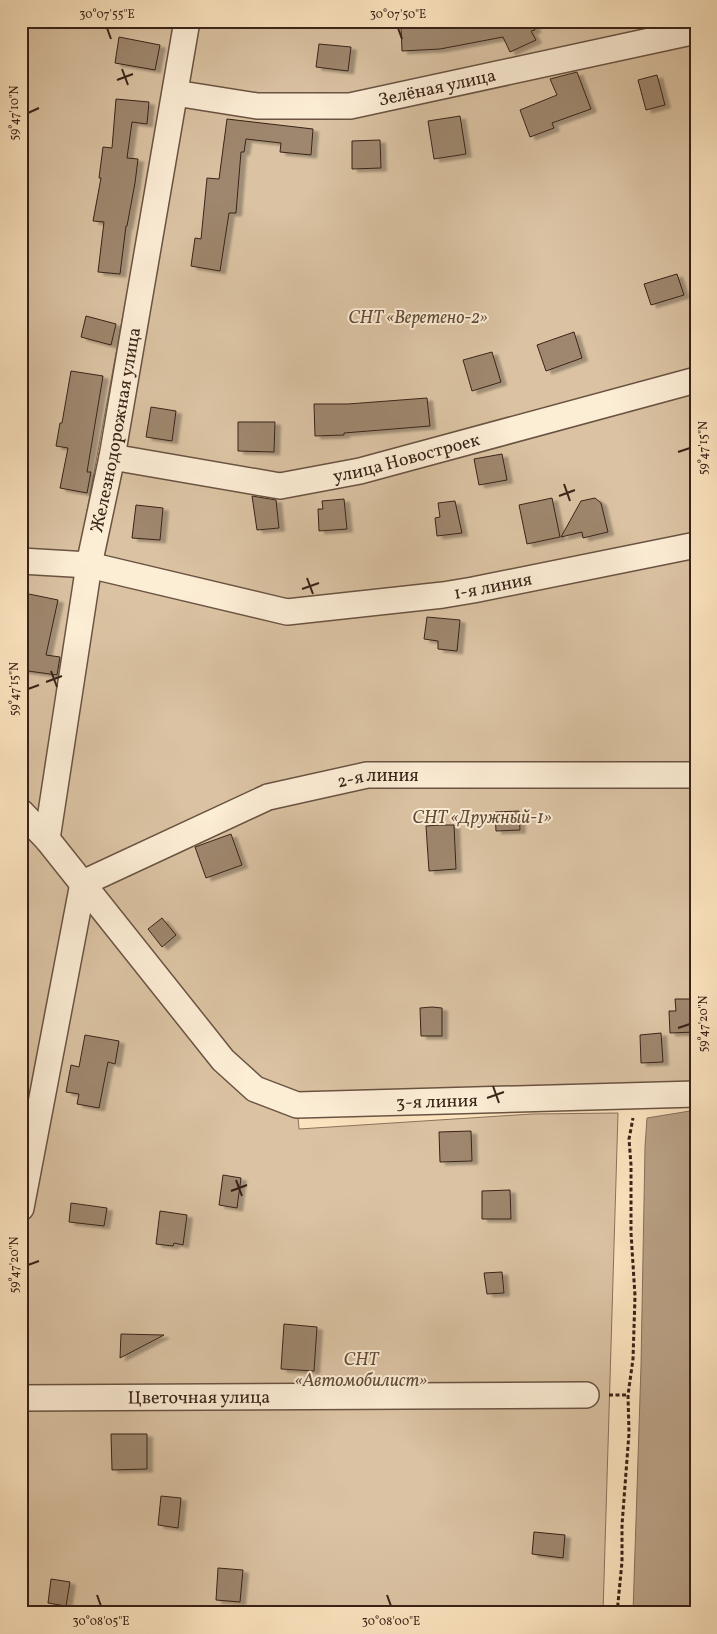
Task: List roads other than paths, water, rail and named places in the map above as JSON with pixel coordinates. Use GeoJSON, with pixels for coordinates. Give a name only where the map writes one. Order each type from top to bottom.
{"type":"FeatureCollection","features":[{"type":"Feature","properties":{"kind":"street","name":"Железнодорожная улица"},"geometry":{"type":"LineString","coordinates":[[47,839],[90,565],[112,456],[187,21]]}},
{"type":"Feature","properties":{"kind":"street","name":"Зелёная улица"},"geometry":{"type":"LineString","coordinates":[[175,93],[257,106],[350,106],[696,31]]}},
{"type":"Feature","properties":{"kind":"street","name":"улица Новостроек"},"geometry":{"type":"LineString","coordinates":[[112,456],[280,486],[360,471],[696,380]]}},
{"type":"Feature","properties":{"kind":"street","name":"1-я линия"},"geometry":{"type":"LineString","coordinates":[[21,561],[90,565],[287,612],[465,592],[696,545]]}},
{"type":"Feature","properties":{"kind":"street","name":"2-я линия"},"geometry":{"type":"LineString","coordinates":[[82,883],[268,797],[366,775],[696,775]]}},
{"type":"Feature","properties":{"kind":"street"},"geometry":{"type":"LineString","coordinates":[[21,812],[47,839],[82,883],[21,1208]]}},
{"type":"Feature","properties":{"kind":"street","name":"3-я линия"},"geometry":{"type":"LineString","coordinates":[[82,883],[223,1060],[255,1089],[297,1105],[696,1094]]}},
{"type":"Feature","properties":{"kind":"street","name":"Цветочная улица"},"geometry":{"type":"LineString","coordinates":[[21,1398],[586,1395]]}},
{"type":"Feature","properties":{"kind":"park label","name":"СНТ «Веретено-2»"},"geometry":{"type":"Point","coordinates":[418,317]}},
{"type":"Feature","properties":{"kind":"park label","name":"СНТ «Дружный-1»"},"geometry":{"type":"Point","coordinates":[482,817]}},
{"type":"Feature","properties":{"kind":"park label","name":"СНТ «Автомобилист»"},"geometry":{"type":"Point","coordinates":[361,1369]}}]}
